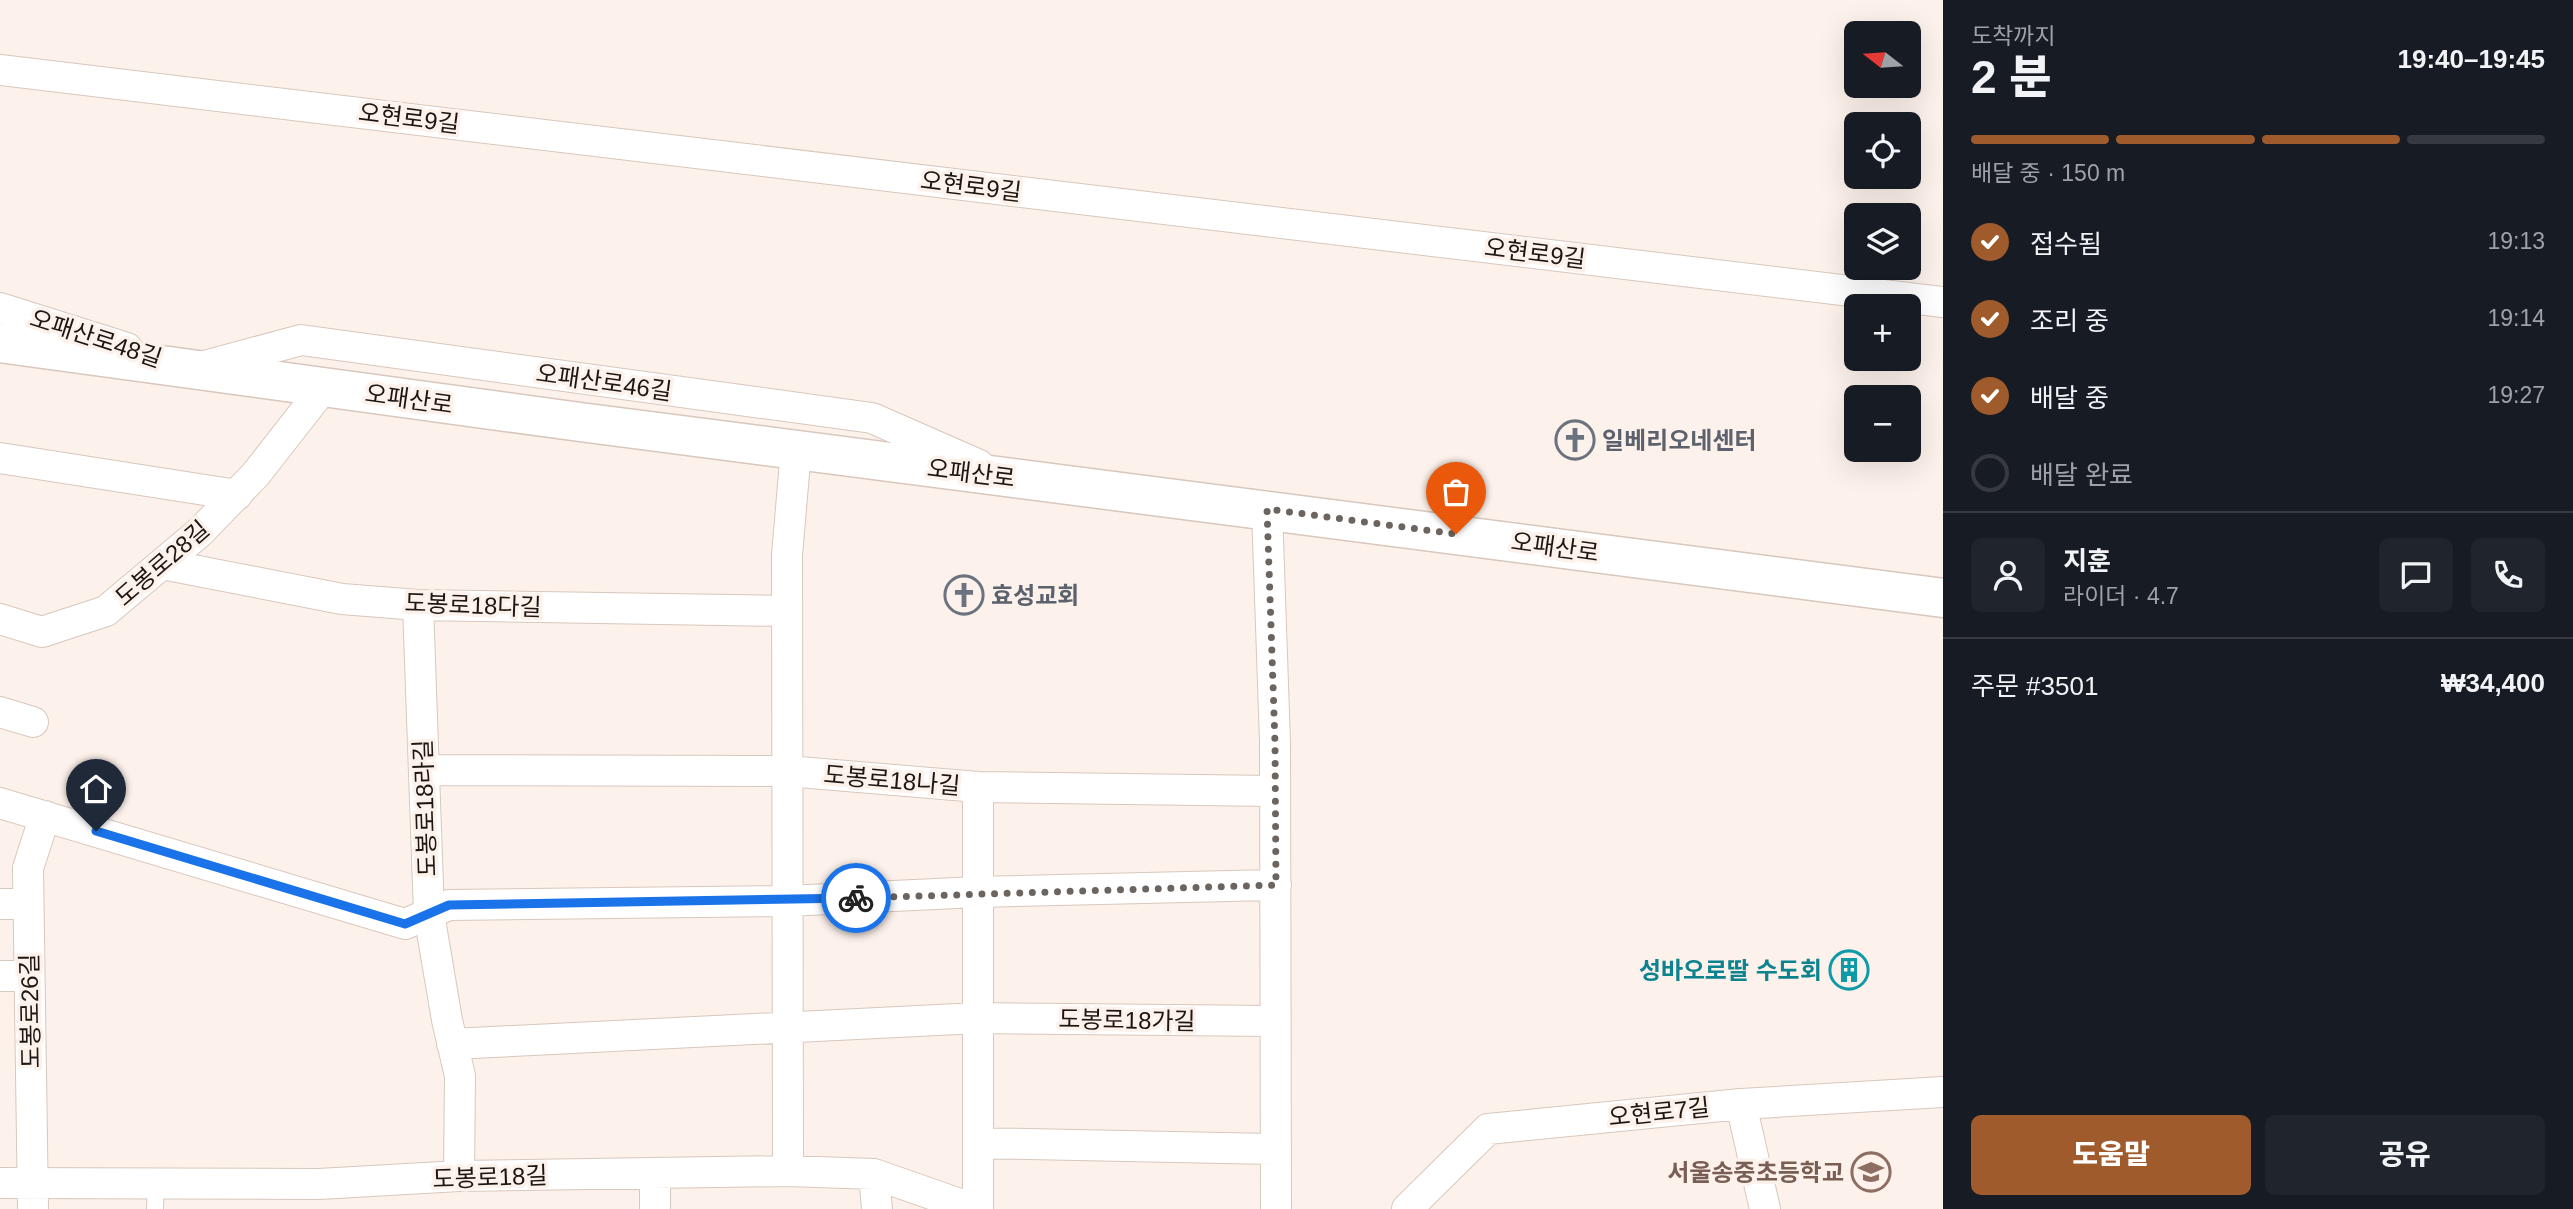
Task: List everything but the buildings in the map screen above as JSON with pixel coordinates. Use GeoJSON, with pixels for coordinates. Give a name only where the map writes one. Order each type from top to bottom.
{"type":"FeatureCollection","features":[{"type":"Feature","properties":{"kind":"street","name":"오현로9길"},"geometry":{"type":"LineString","coordinates":[[0,70],[1943,302]]}},
{"type":"Feature","properties":{"kind":"street","name":"오패산로48길"},"geometry":{"type":"LineString","coordinates":[[0,308],[192,369]]}},
{"type":"Feature","properties":{"kind":"street","name":"오패산로46길"},"geometry":{"type":"LineString","coordinates":[[192,369],[301,340],[872,418],[1007,478]]}},
{"type":"Feature","properties":{"kind":"street","name":"오패산로"},"geometry":{"type":"LineString","coordinates":[[0,343],[1007,478],[1267,509],[1943,598]]}},
{"type":"Feature","properties":{"kind":"street","name":"도봉로28길"},"geometry":{"type":"LineString","coordinates":[[0,619],[41,632],[106,611],[200,532],[237,495],[324,387]]}},
{"type":"Feature","properties":{"kind":"street"},"geometry":{"type":"LineString","coordinates":[[788,1171],[787,555],[796,450]]}},
{"type":"Feature","properties":{"kind":"street","name":"도봉로28길"},"geometry":{"type":"LineString","coordinates":[[0,458],[237,495]]}},
{"type":"Feature","properties":{"kind":"street"},"geometry":{"type":"LineString","coordinates":[[1267,509],[1275,791],[1276,1209]]}},
{"type":"Feature","properties":{"kind":"street","name":"도봉로18다길"},"geometry":{"type":"LineString","coordinates":[[162,564],[342,599],[418,605],[787,611]]}},
{"type":"Feature","properties":{"kind":"street","name":"도봉로18라길"},"geometry":{"type":"LineString","coordinates":[[418,605],[429,914],[460,1076],[459,1176]]}},
{"type":"Feature","properties":{"kind":"street"},"geometry":{"type":"LineString","coordinates":[[0,712],[33,722]]}},
{"type":"Feature","properties":{"kind":"street"},"geometry":{"type":"LineString","coordinates":[[424,770],[787,771]]}},
{"type":"Feature","properties":{"kind":"street","name":"도봉로18나길"},"geometry":{"type":"LineString","coordinates":[[787,771],[978,787],[976,1209]]}},
{"type":"Feature","properties":{"kind":"street"},"geometry":{"type":"LineString","coordinates":[[978,787],[1275,791]]}},
{"type":"Feature","properties":{"kind":"street"},"geometry":{"type":"LineString","coordinates":[[0,803],[405,924],[449,905],[787,901],[978,892],[1276,885]]}},
{"type":"Feature","properties":{"kind":"street","name":"도봉로26길"},"geometry":{"type":"LineString","coordinates":[[32,1196],[29,976],[14,904],[45,816]]}},
{"type":"Feature","properties":{"kind":"street"},"geometry":{"type":"LineString","coordinates":[[0,976],[29,976]]}},
{"type":"Feature","properties":{"kind":"street"},"geometry":{"type":"LineString","coordinates":[[452,1044],[978,1018]]}},
{"type":"Feature","properties":{"kind":"street","name":"도봉로18가길"},"geometry":{"type":"LineString","coordinates":[[978,1018],[1276,1021]]}},
{"type":"Feature","properties":{"kind":"street","name":"오현로7길"},"geometry":{"type":"LineString","coordinates":[[1408,1209],[1488,1129],[1741,1104],[1943,1091]]}},
{"type":"Feature","properties":{"kind":"street"},"geometry":{"type":"LineString","coordinates":[[1741,1104],[1765,1209]]}},
{"type":"Feature","properties":{"kind":"street"},"geometry":{"type":"LineString","coordinates":[[978,1143],[1276,1149]]}},
{"type":"Feature","properties":{"kind":"street","name":"도봉로18길"},"geometry":{"type":"LineString","coordinates":[[0,1183],[32,1196],[320,1196],[459,1176],[788,1171],[874,1174],[976,1209]]}},
{"type":"Feature","properties":{"kind":"street"},"geometry":{"type":"LineString","coordinates":[[655,1173],[655,1209]]}},
{"type":"Feature","properties":{"kind":"street"},"geometry":{"type":"LineString","coordinates":[[874,1174],[877,1209]]}},
{"type":"Feature","properties":{"kind":"way so far"},"geometry":{"type":"LineString","coordinates":[[856,898],[978,892],[1276,885],[1275,743],[1267,509],[1456,534]]}},
{"type":"Feature","properties":{"kind":"place","name":"일베리오네센터"},"geometry":{"type":"Point","coordinates":[1575,440]}},
{"type":"Feature","properties":{"kind":"place","name":"효성교회"},"geometry":{"type":"Point","coordinates":[964,595]}},
{"type":"Feature","properties":{"kind":"place","name":"성바오로딸 수도회"},"geometry":{"type":"Point","coordinates":[1849,970]}},
{"type":"Feature","properties":{"kind":"place","name":"서울송중초등학교"},"geometry":{"type":"Point","coordinates":[1871,1172]}},
{"type":"Feature","properties":{"kind":"route"},"geometry":{"type":"LineString","coordinates":[[96,831],[405,924],[449,905],[856,898]]}}]}
